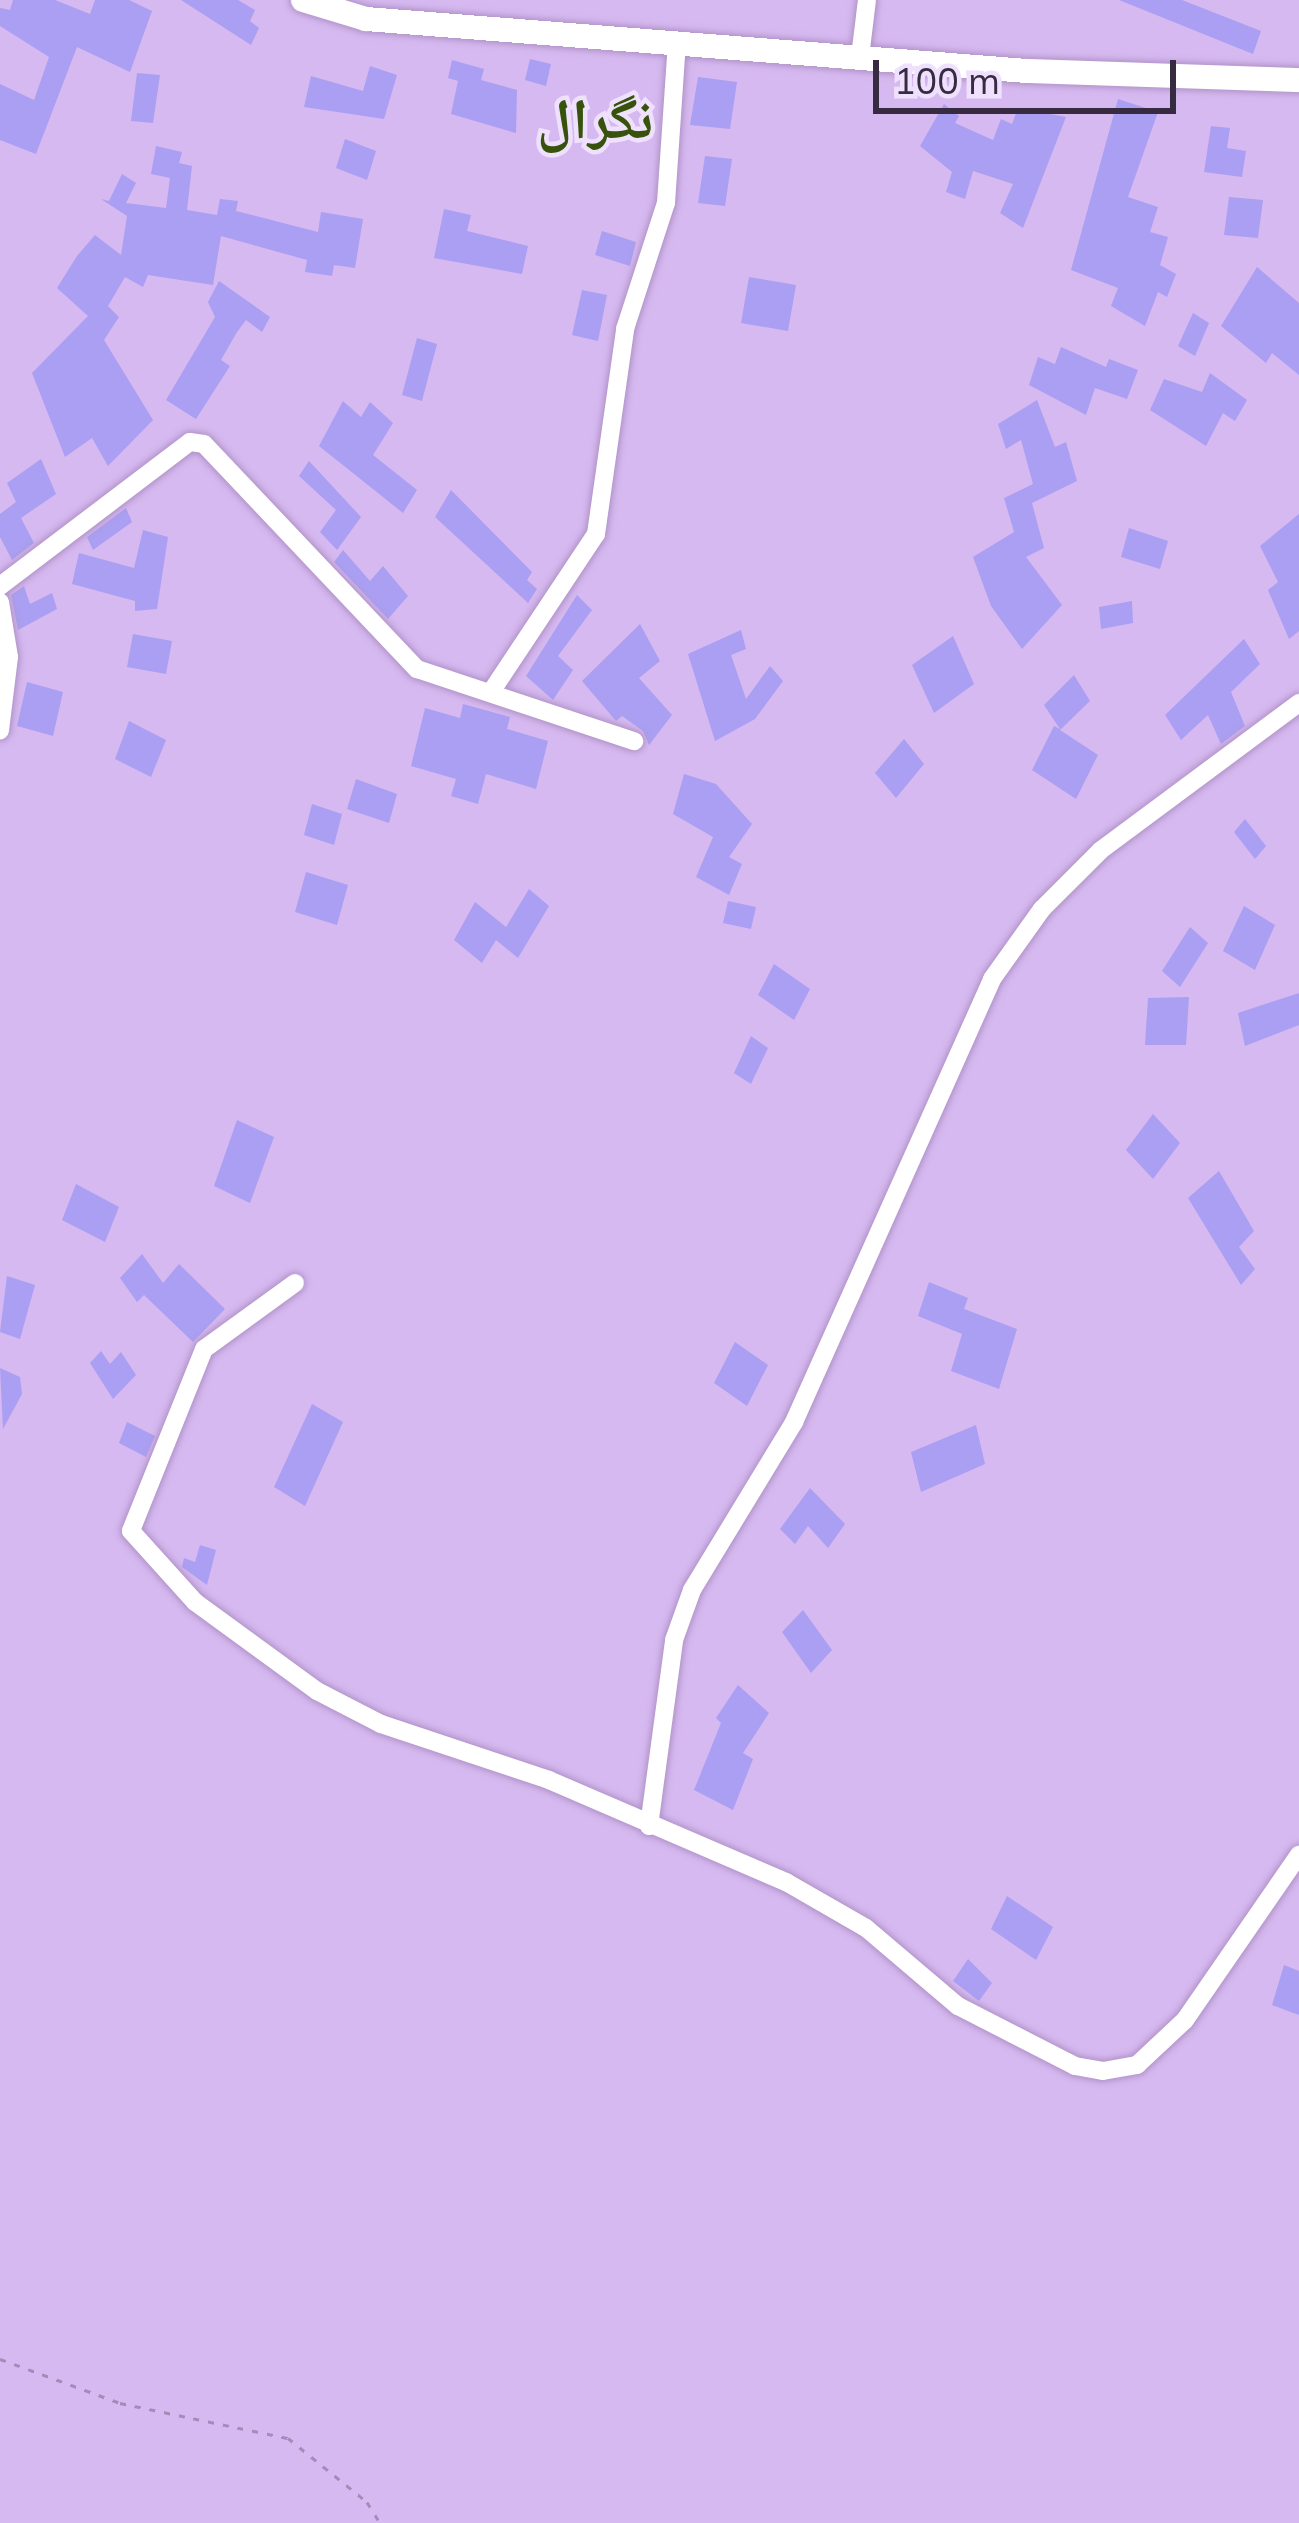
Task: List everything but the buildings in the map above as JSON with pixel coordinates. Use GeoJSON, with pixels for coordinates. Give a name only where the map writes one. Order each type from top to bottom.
{"type":"FeatureCollection","features":[{"type":"Feature","properties":{"kind":"main road"},"geometry":{"type":"LineString","coordinates":[[303,0],[366,19],[860,57],[1299,80]]}},
{"type":"Feature","properties":{"kind":"street"},"geometry":{"type":"LineString","coordinates":[[860,57],[867,0]]}},
{"type":"Feature","properties":{"kind":"street"},"geometry":{"type":"LineString","coordinates":[[491,692],[596,534],[625,329],[666,203],[677,42]]}},
{"type":"Feature","properties":{"kind":"street"},"geometry":{"type":"LineString","coordinates":[[0,586],[190,442],[204,444],[417,669],[634,741]]}},
{"type":"Feature","properties":{"kind":"street"},"geometry":{"type":"LineString","coordinates":[[0,602],[9,657],[0,730]]}},
{"type":"Feature","properties":{"kind":"street"},"geometry":{"type":"LineString","coordinates":[[650,1826],[674,1640],[692,1590],[794,1422],[992,979],[1042,909],[1101,850],[1299,703]]}},
{"type":"Feature","properties":{"kind":"street"},"geometry":{"type":"LineString","coordinates":[[296,1283],[204,1348],[134,1519],[133,1541],[242,1642],[317,1691],[381,1724],[549,1780],[827,1904],[910,1960],[958,2006],[1076,2066],[1103,2071],[1137,2065],[1185,2020],[1299,1855]]}},
{"type":"Feature","properties":{"kind":"path"},"geometry":{"type":"LineString","coordinates":[[0,2359],[120,2403],[288,2438],[367,2502],[380,2523]]}},
{"type":"Feature","properties":{"kind":"district","name":"نگرال"},"geometry":{"type":"Point","coordinates":[595,118]}}]}
